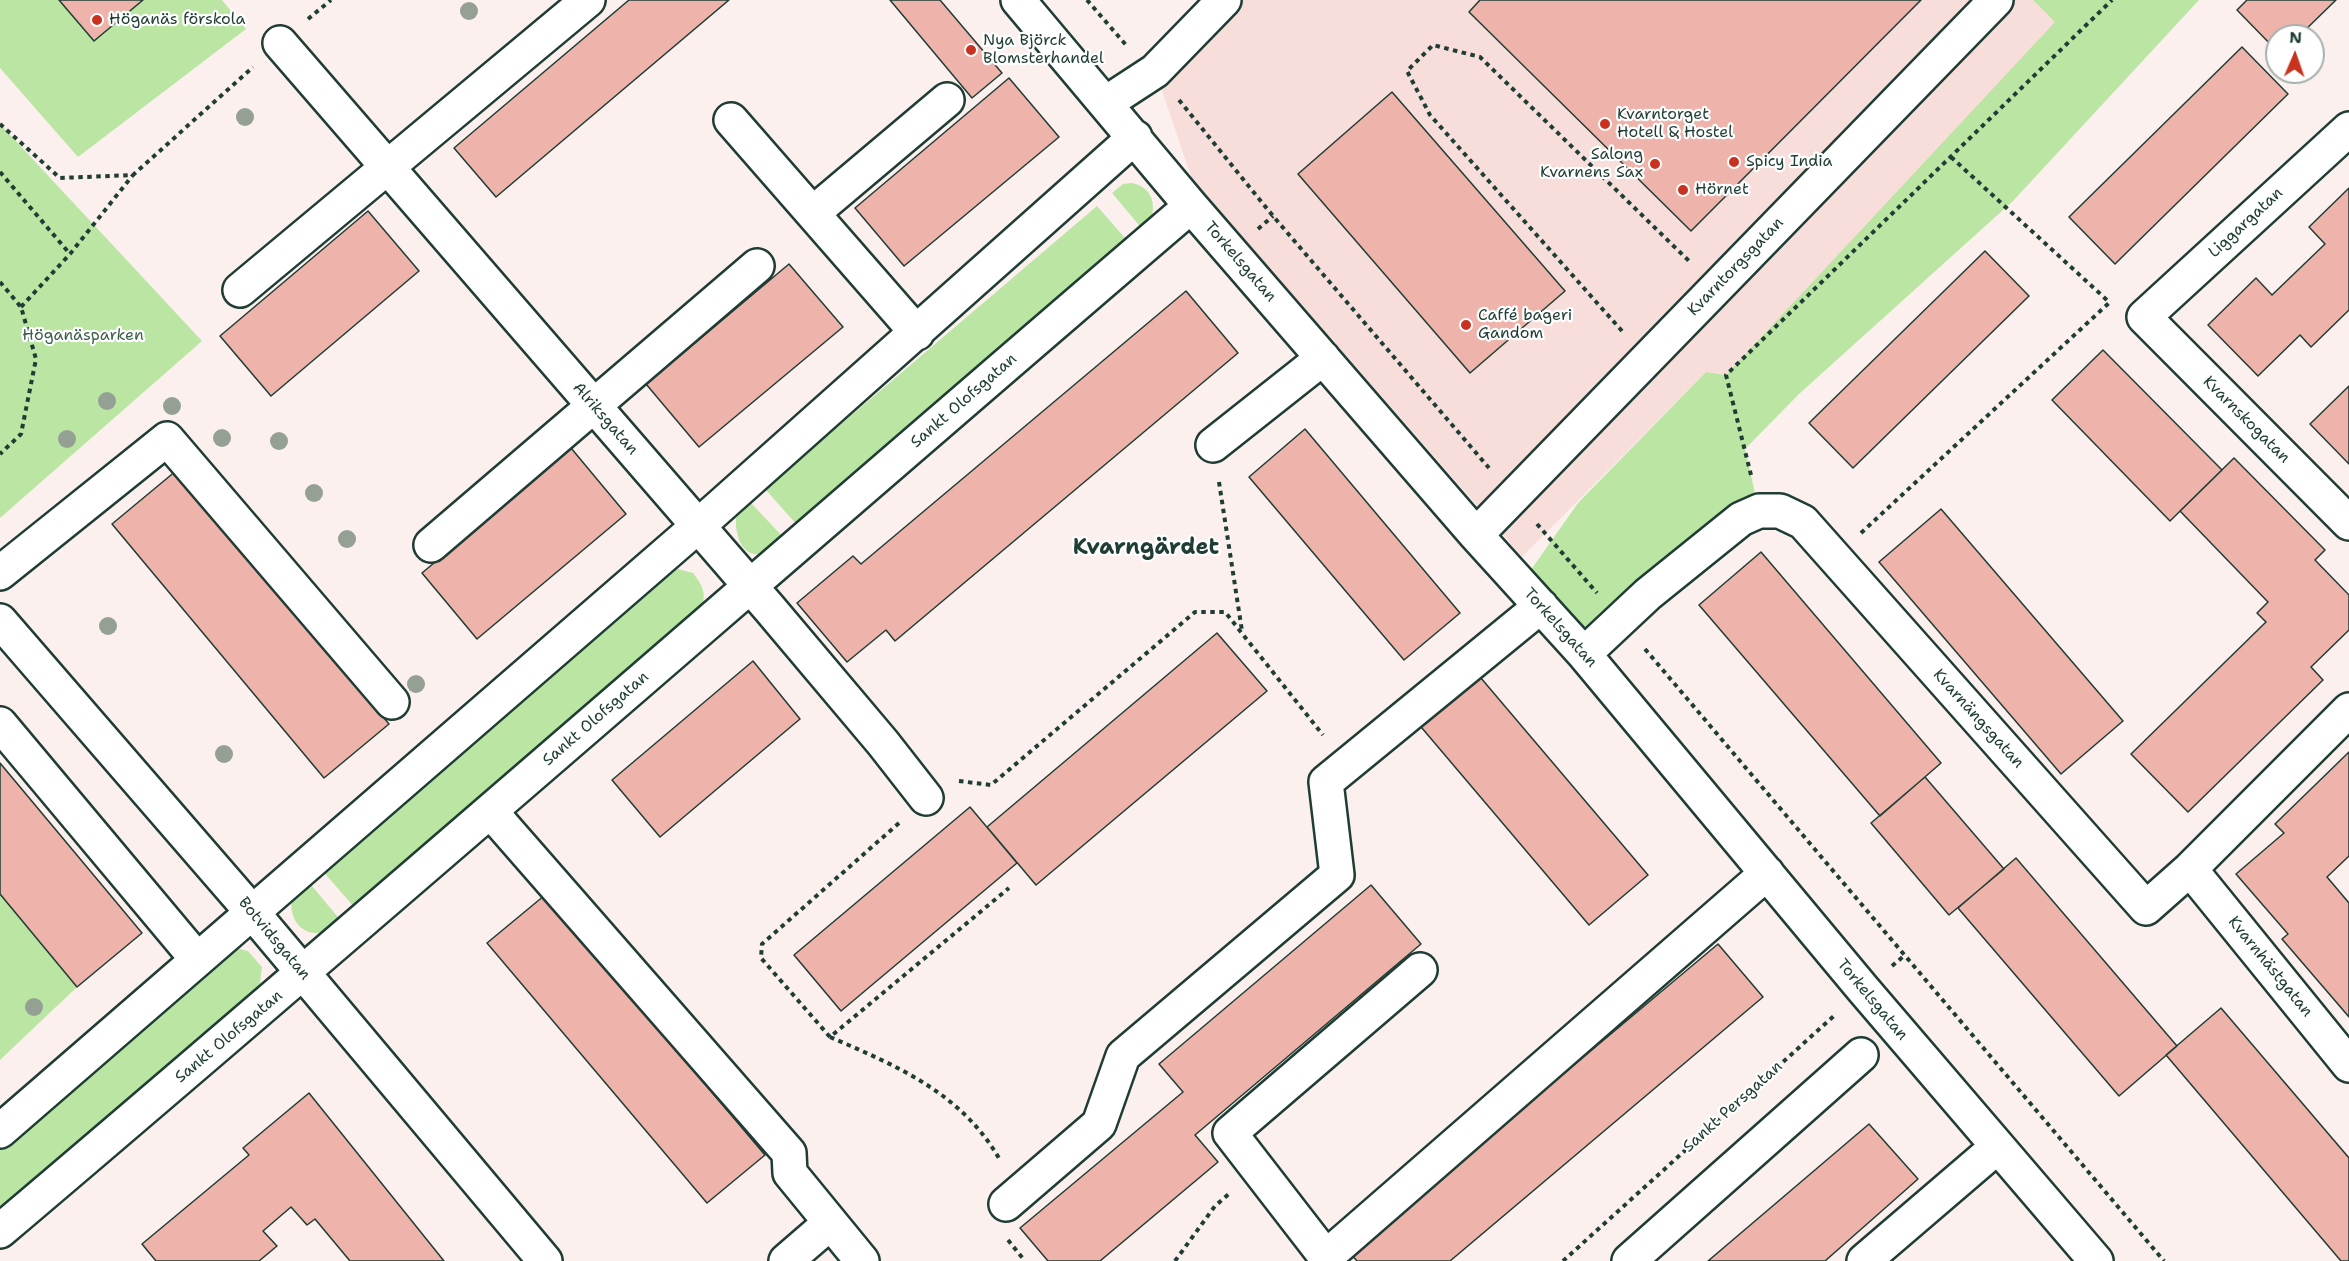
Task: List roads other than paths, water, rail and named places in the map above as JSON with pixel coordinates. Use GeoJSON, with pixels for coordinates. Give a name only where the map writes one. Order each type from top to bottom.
{"type":"FeatureCollection","features":[{"type":"Feature","properties":{"kind":"street"},"geometry":{"type":"LineString","coordinates":[[240,290],[588,0]]}},
{"type":"Feature","properties":{"kind":"street","name":"Torkelsgatan"},"geometry":{"type":"LineString","coordinates":[[1018,0],[1191,206],[1476,535],[1584,654],[1863,989],[2096,1261]]}},
{"type":"Feature","properties":{"kind":"street"},"geometry":{"type":"LineString","coordinates":[[1106,103],[1155,71],[1224,0]]}},
{"type":"Feature","properties":{"kind":"street","name":"Kvarntorgsgatan"},"geometry":{"type":"LineString","coordinates":[[1476,535],[1996,0]]}},
{"type":"Feature","properties":{"kind":"street","name":"Alriksgatan"},"geometry":{"type":"LineString","coordinates":[[280,43],[749,585],[883,743],[926,798]]}},
{"type":"Feature","properties":{"kind":"street"},"geometry":{"type":"LineString","coordinates":[[813,213],[947,100]]}},
{"type":"Feature","properties":{"kind":"street"},"geometry":{"type":"LineString","coordinates":[[731,120],[917,333]]}},
{"type":"Feature","properties":{"kind":"street","name":"Liggargatan"},"geometry":{"type":"LineString","coordinates":[[2144,317],[2349,129]]}},
{"type":"Feature","properties":{"kind":"street"},"geometry":{"type":"LineString","coordinates":[[0,1131],[196,958],[698,526],[1135,137]]}},
{"type":"Feature","properties":{"kind":"street","name":"Sankt Olofsgatan"},"geometry":{"type":"LineString","coordinates":[[0,1231],[304,974],[749,585],[1191,206]]}},
{"type":"Feature","properties":{"kind":"street"},"geometry":{"type":"LineString","coordinates":[[431,545],[757,266]]}},
{"type":"Feature","properties":{"kind":"street","name":"Kvarnskogatan"},"geometry":{"type":"LineString","coordinates":[[2144,317],[2349,523]]}},
{"type":"Feature","properties":{"kind":"street"},"geometry":{"type":"LineString","coordinates":[[1213,445],[1323,358]]}},
{"type":"Feature","properties":{"kind":"street"},"geometry":{"type":"LineString","coordinates":[[0,573],[167,440],[392,702]]}},
{"type":"Feature","properties":{"kind":"street","name":"Kvarnängsgatan"},"geometry":{"type":"LineString","coordinates":[[1584,654],[1648,594],[1741,519],[1759,511],[1780,511],[1803,522],[2146,908],[2190,869],[2349,710]]}},
{"type":"Feature","properties":{"kind":"street"},"geometry":{"type":"LineString","coordinates":[[1012,1199],[1099,1124],[1123,1056],[1337,875],[1326,782],[1541,606]]}},
{"type":"Feature","properties":{"kind":"street","name":"Botvidsgatan"},"geometry":{"type":"LineString","coordinates":[[0,621],[252,912],[545,1261]]}},
{"type":"Feature","properties":{"kind":"street"},"geometry":{"type":"LineString","coordinates":[[0,724],[196,958]]}},
{"type":"Feature","properties":{"kind":"street"},"geometry":{"type":"LineString","coordinates":[[491,812],[789,1153],[789,1173],[862,1261]]}},
{"type":"Feature","properties":{"kind":"street","name":"Kvarnhästgatan"},"geometry":{"type":"LineString","coordinates":[[2190,869],[2349,1065]]}},
{"type":"Feature","properties":{"kind":"street"},"geometry":{"type":"LineString","coordinates":[[1420,970],[1230,1133],[1327,1259],[1767,873]]}},
{"type":"Feature","properties":{"kind":"street"},"geometry":{"type":"LineString","coordinates":[[1629,1261],[1861,1055]]}},
{"type":"Feature","properties":{"kind":"street"},"geometry":{"type":"LineString","coordinates":[[1864,1261],[1997,1147]]}},
{"type":"Feature","properties":{"kind":"street"},"geometry":{"type":"LineString","coordinates":[[786,1261],[830,1223]]}},
{"type":"Feature","properties":{"kind":"place","name":"Höganäs förskola"},"geometry":{"type":"Point","coordinates":[97,20]}},
{"type":"Feature","properties":{"kind":"place","name":"Nya Björck Blomsterhandel"},"geometry":{"type":"Point","coordinates":[971,50]}},
{"type":"Feature","properties":{"kind":"place","name":"Kvarntorget Hotell & Hostel"},"geometry":{"type":"Point","coordinates":[1605,124]}},
{"type":"Feature","properties":{"kind":"place","name":"Spicy India"},"geometry":{"type":"Point","coordinates":[1734,162]}},
{"type":"Feature","properties":{"kind":"place","name":"Salong Kvarnens Sax"},"geometry":{"type":"Point","coordinates":[1655,164]}},
{"type":"Feature","properties":{"kind":"place","name":"Hörnet"},"geometry":{"type":"Point","coordinates":[1683,190]}},
{"type":"Feature","properties":{"kind":"place","name":"Caffé bageri Gandom"},"geometry":{"type":"Point","coordinates":[1466,325]}},
{"type":"Feature","properties":{"kind":"district","name":"Kvarngärdet"},"geometry":{"type":"Point","coordinates":[1146,548]}},
{"type":"Feature","properties":{"kind":"park label","name":"Höganäsparken"},"geometry":{"type":"Point","coordinates":[83,336]}}]}
